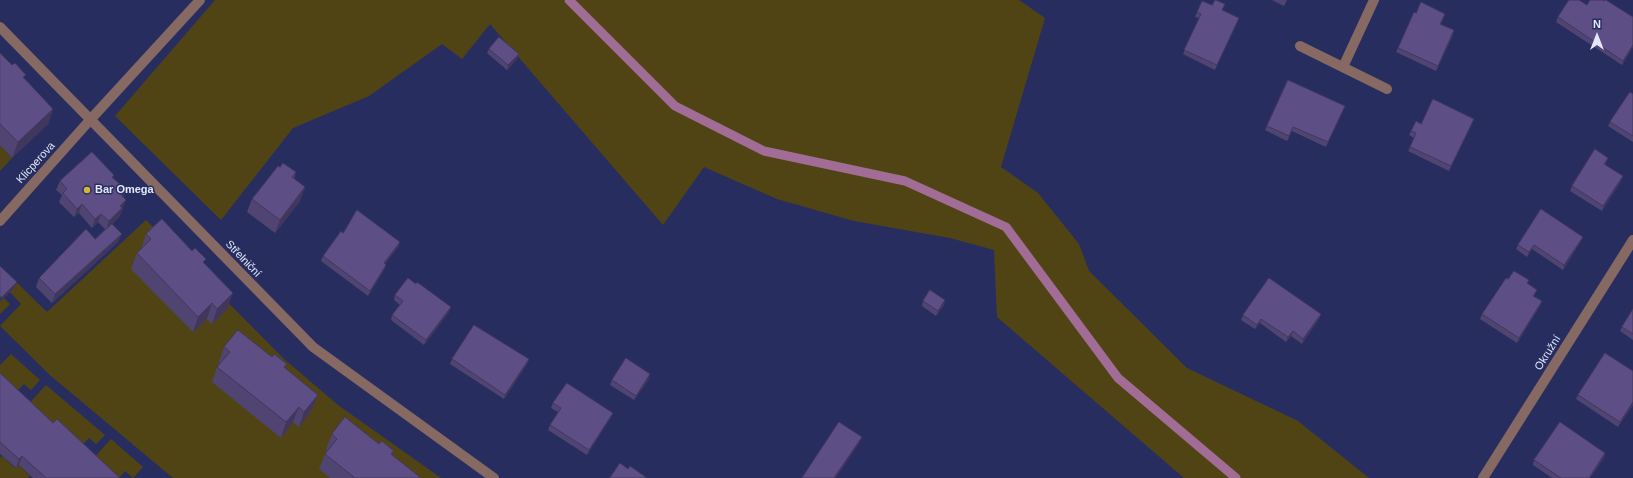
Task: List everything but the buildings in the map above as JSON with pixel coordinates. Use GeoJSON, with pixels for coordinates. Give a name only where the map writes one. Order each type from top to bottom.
{"type":"FeatureCollection","features":[{"type":"Feature","properties":{"kind":"street","name":"Klicperova"},"geometry":{"type":"LineString","coordinates":[[0,220],[200,0]]}},
{"type":"Feature","properties":{"kind":"street"},"geometry":{"type":"LineString","coordinates":[[1343,67],[1374,0]]}},
{"type":"Feature","properties":{"kind":"street","name":"Střelniční"},"geometry":{"type":"LineString","coordinates":[[0,27],[313,347],[494,478]]}},
{"type":"Feature","properties":{"kind":"street"},"geometry":{"type":"LineString","coordinates":[[1300,46],[1387,89]]}},
{"type":"Feature","properties":{"kind":"street","name":"Okružní"},"geometry":{"type":"LineString","coordinates":[[1484,478],[1633,240]]}},
{"type":"Feature","properties":{"kind":"shaded area"},"geometry":{"type":"Polygon","coordinates":[[[215,0],[1019,0],[1045,18],[1001,167],[1038,193],[1079,244],[1089,271],[1187,368],[1298,421],[1369,478],[1184,478],[997,317],[994,250],[950,238],[854,221],[777,199],[704,167],[663,225],[490,24],[462,59],[442,44],[369,96],[293,128],[221,220],[115,116],[215,0]]]}},
{"type":"Feature","properties":{"kind":"shaded area"},"geometry":{"type":"Polygon","coordinates":[[[0,145],[12,158],[0,171],[0,145]]]}},
{"type":"Feature","properties":{"kind":"shaded area"},"geometry":{"type":"Polygon","coordinates":[[[146,220],[284,359],[338,405],[441,478],[173,478],[51,376],[0,326],[21,304],[10,292],[0,266],[47,312],[146,220]]]}},
{"type":"Feature","properties":{"kind":"shaded area"},"geometry":{"type":"Polygon","coordinates":[[[4,298],[10,304],[0,314],[0,302],[4,298]]]}},
{"type":"Feature","properties":{"kind":"shaded area"},"geometry":{"type":"Polygon","coordinates":[[[11,354],[40,380],[31,390],[24,384],[12,396],[0,385],[0,365],[11,354]]]}},
{"type":"Feature","properties":{"kind":"shaded area"},"geometry":{"type":"Polygon","coordinates":[[[46,385],[105,435],[96,444],[89,438],[77,450],[25,408],[46,385]]]}},
{"type":"Feature","properties":{"kind":"shaded area"},"geometry":{"type":"Polygon","coordinates":[[[111,439],[143,467],[133,478],[125,471],[119,478],[90,462],[111,439]]]}},
{"type":"Feature","properties":{"kind":"shaded area"},"geometry":{"type":"Polygon","coordinates":[[[2,456],[15,468],[19,465],[30,476],[28,478],[0,478],[0,458],[2,456]]]}},
{"type":"Feature","properties":{"kind":"waterway"},"geometry":{"type":"LineString","coordinates":[[569,0],[675,106],[764,151],[905,181],[1006,227],[1118,378],[1236,478]]}},
{"type":"Feature","properties":{"kind":"place","name":"Bar Omega"},"geometry":{"type":"Point","coordinates":[87,190]}}]}
